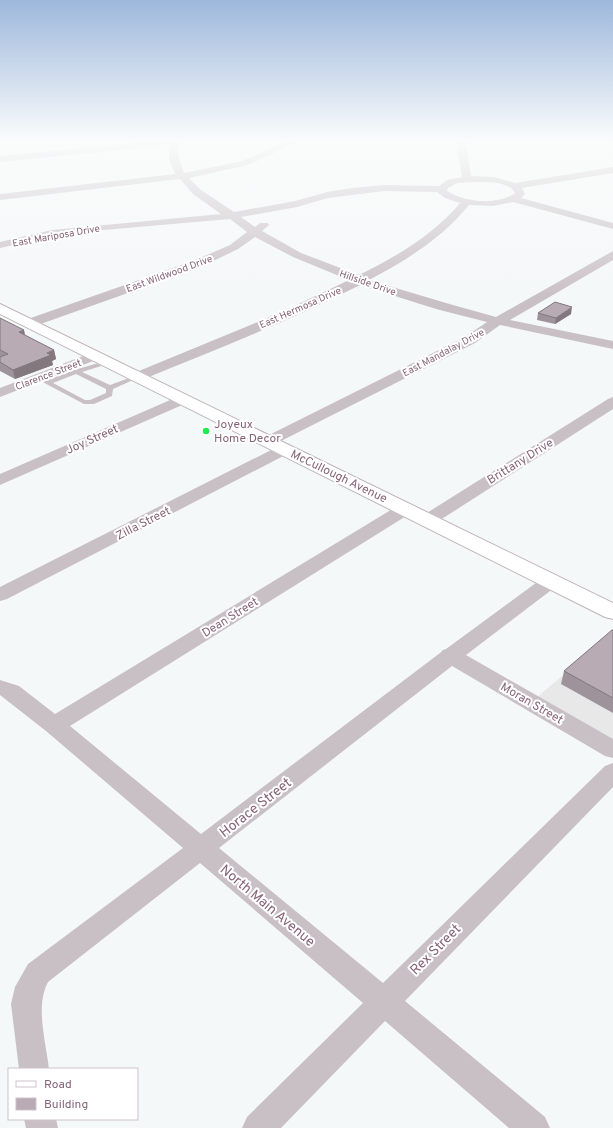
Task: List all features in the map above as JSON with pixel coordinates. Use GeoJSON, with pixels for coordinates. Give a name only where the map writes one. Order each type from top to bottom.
{"type":"FeatureCollection","features":[{"type":"Feature","properties":{"kind":"main road","name":"McCullough Avenue"},"geometry":{"type":"LineString","coordinates":[[2,311],[139,376],[613,612]]}},
{"type":"Feature","properties":{"kind":"street"},"geometry":{"type":"LineString","coordinates":[[0,197],[29,194]]}},
{"type":"Feature","properties":{"kind":"street","name":"Hillside Drive"},"geometry":{"type":"LineString","coordinates":[[198,194],[255,232],[297,255],[359,280],[441,306],[498,321],[613,345]]}},
{"type":"Feature","properties":{"kind":"street","name":"East Wildwood Drive"},"geometry":{"type":"LineString","coordinates":[[231,216],[297,204],[327,195],[337,194]]}},
{"type":"Feature","properties":{"kind":"street"},"geometry":{"type":"LineString","coordinates":[[444,194],[450,198],[466,202],[492,203],[513,199],[520,194]]}},
{"type":"Feature","properties":{"kind":"street"},"geometry":{"type":"LineString","coordinates":[[513,199],[613,226]]}},
{"type":"Feature","properties":{"kind":"street","name":"East Hermosa Drive"},"geometry":{"type":"LineString","coordinates":[[139,376],[318,301],[359,280],[405,255],[436,234],[456,216],[466,202]]}},
{"type":"Feature","properties":{"kind":"street","name":"East Wildwood Drive"},"geometry":{"type":"LineString","coordinates":[[30,323],[197,264],[234,246],[281,212],[297,204]]}},
{"type":"Feature","properties":{"kind":"street","name":"East Mariposa Drive"},"geometry":{"type":"LineString","coordinates":[[0,245],[52,233],[231,216]]}},
{"type":"Feature","properties":{"kind":"street","name":"East Mandalay Drive"},"geometry":{"type":"LineString","coordinates":[[277,445],[470,340],[498,321],[613,255]]}},
{"type":"Feature","properties":{"kind":"street","name":"Clarence Street"},"geometry":{"type":"LineString","coordinates":[[0,393],[43,381],[72,369],[103,359]]}},
{"type":"Feature","properties":{"kind":"street","name":"Joy Street"},"geometry":{"type":"LineString","coordinates":[[0,480],[184,399]]}},
{"type":"Feature","properties":{"kind":"street","name":"Brittany Drive"},"geometry":{"type":"LineString","coordinates":[[428,520],[613,402]]}},
{"type":"Feature","properties":{"kind":"street","name":"Zilla Street"},"geometry":{"type":"LineString","coordinates":[[0,595],[277,445]]}},
{"type":"Feature","properties":{"kind":"street","name":"Dean Street"},"geometry":{"type":"LineString","coordinates":[[54,725],[405,509]]}},
{"type":"Feature","properties":{"kind":"street","name":"Horace Street"},"geometry":{"type":"LineString","coordinates":[[34,1068],[26,1004],[30,987],[38,973],[201,850],[450,656],[551,581]]}},
{"type":"Feature","properties":{"kind":"street","name":"Moran Street"},"geometry":{"type":"LineString","coordinates":[[450,656],[613,750]]}},
{"type":"Feature","properties":{"kind":"street","name":"North Main Avenue"},"geometry":{"type":"LineString","coordinates":[[0,687],[11,691],[54,725],[201,850],[534,1128]]}},
{"type":"Feature","properties":{"kind":"street","name":"Rex Street"},"geometry":{"type":"LineString","coordinates":[[258,1128],[613,772]]}},
{"type":"Feature","properties":{"kind":"lane"},"geometry":{"type":"LineString","coordinates":[[72,369],[110,388],[139,376]]}},
{"type":"Feature","properties":{"kind":"lane"},"geometry":{"type":"LineString","coordinates":[[43,381],[84,402],[91,402],[110,394],[110,388]]}},
{"type":"Feature","properties":{"kind":"shaded area"},"geometry":{"type":"Polygon","coordinates":[[[613,633],[613,742],[536,698],[613,633]]]}},
{"type":"Feature","properties":{"kind":"building"},"geometry":{"type":"Polygon","coordinates":[[[555,302],[572,307],[556,318],[538,313],[555,302]]]}},
{"type":"Feature","properties":{"kind":"building"},"geometry":{"type":"Polygon","coordinates":[[[0,318],[24,330],[19,332],[54,350],[47,353],[51,355],[13,370],[0,362],[0,357],[8,354],[0,350],[0,318]]]}},
{"type":"Feature","properties":{"kind":"building"},"geometry":{"type":"Polygon","coordinates":[[[613,630],[613,698],[564,671],[613,630]]]}},
{"type":"Feature","properties":{"kind":"place","name":"Joyeux Home Decor"},"geometry":{"type":"Point","coordinates":[206,431]}}]}
